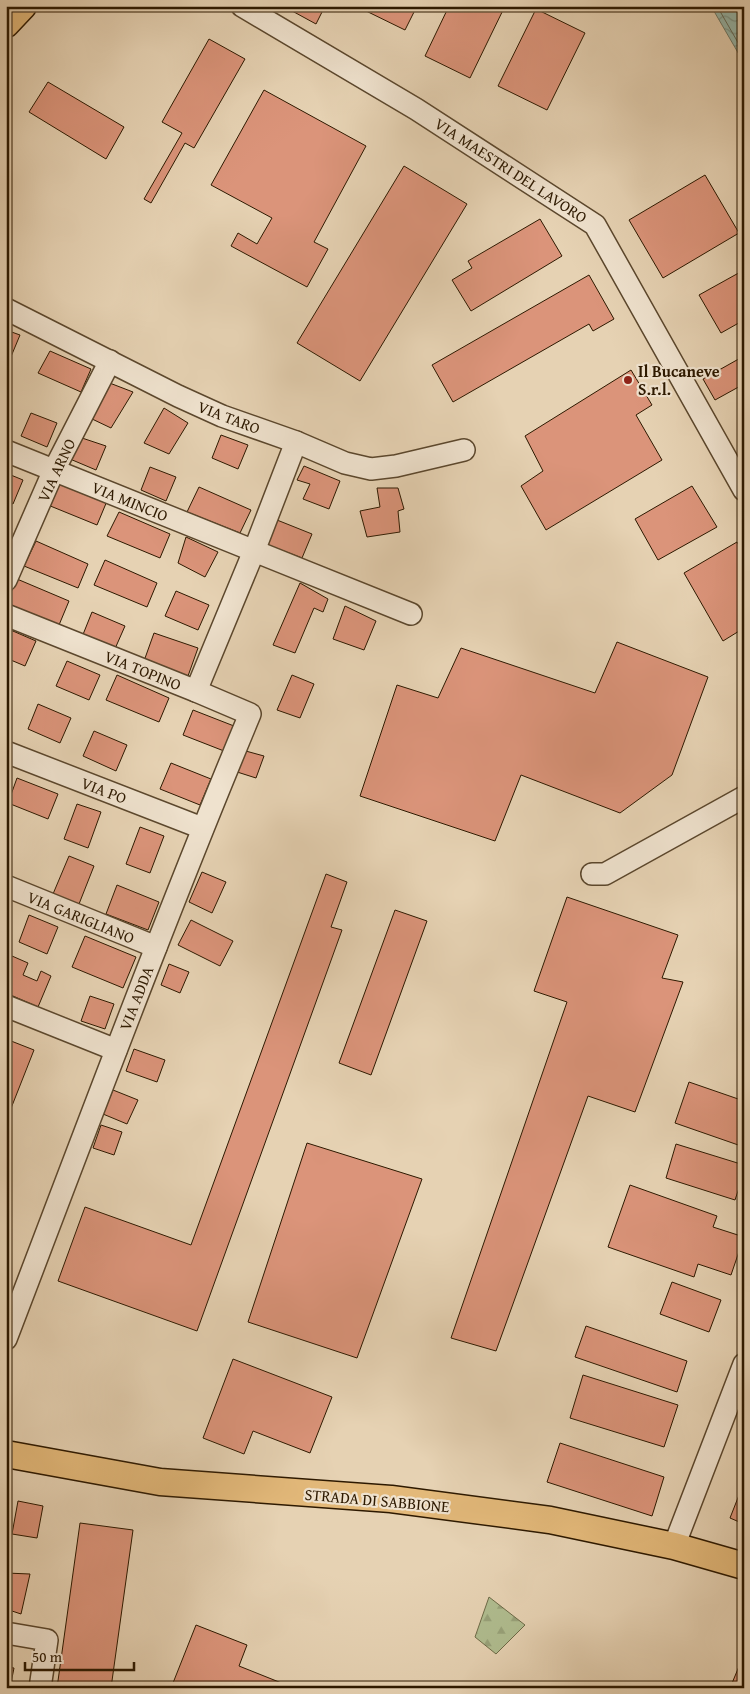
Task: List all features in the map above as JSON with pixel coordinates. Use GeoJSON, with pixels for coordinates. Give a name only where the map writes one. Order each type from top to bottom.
{"type":"FeatureCollection","features":[{"type":"Feature","properties":{"kind":"main road"},"geometry":{"type":"LineString","coordinates":[[6,24],[23,6]]}},
{"type":"Feature","properties":{"kind":"main road","name":"STRADA DI SABBIONE"},"geometry":{"type":"LineString","coordinates":[[6,1454],[160,1482],[391,1499],[550,1520],[674,1546],[744,1566]]}},
{"type":"Feature","properties":{"kind":"street","name":"VIA MAESTRI DEL LAVORO"},"geometry":{"type":"LineString","coordinates":[[242,6],[416,109],[595,224],[744,490]]}},
{"type":"Feature","properties":{"kind":"street","name":"VIA TARO"},"geometry":{"type":"LineString","coordinates":[[6,309],[178,396],[222,416],[296,442],[345,463],[371,470],[464,450]]}},
{"type":"Feature","properties":{"kind":"street","name":"VIA ARNO"},"geometry":{"type":"LineString","coordinates":[[6,580],[54,470],[110,361]]}},
{"type":"Feature","properties":{"kind":"street"},"geometry":{"type":"LineString","coordinates":[[254,551],[296,442]]}},
{"type":"Feature","properties":{"kind":"street","name":"VIA MINCIO"},"geometry":{"type":"LineString","coordinates":[[6,450],[411,614]]}},
{"type":"Feature","properties":{"kind":"street","name":"VIA TOPINO"},"geometry":{"type":"LineString","coordinates":[[6,615],[196,691],[254,551]]}},
{"type":"Feature","properties":{"kind":"street","name":"VIA ADDA"},"geometry":{"type":"LineString","coordinates":[[6,1339],[202,828],[250,714],[196,691]]}},
{"type":"Feature","properties":{"kind":"street","name":"VIA PO"},"geometry":{"type":"LineString","coordinates":[[6,752],[202,828]]}},
{"type":"Feature","properties":{"kind":"street"},"geometry":{"type":"LineString","coordinates":[[592,874],[605,874],[744,797]]}},
{"type":"Feature","properties":{"kind":"street","name":"VIA GARIGLIANO"},"geometry":{"type":"LineString","coordinates":[[6,886],[156,947]]}},
{"type":"Feature","properties":{"kind":"street"},"geometry":{"type":"LineString","coordinates":[[6,1006],[116,1050]]}},
{"type":"Feature","properties":{"kind":"street"},"geometry":{"type":"LineString","coordinates":[[674,1546],[744,1364]]}},
{"type":"Feature","properties":{"kind":"street"},"geometry":{"type":"LineString","coordinates":[[6,1633],[48,1640],[40,1688]]}},
{"type":"Feature","properties":{"kind":"green space"},"geometry":{"type":"Polygon","coordinates":[[[489,1597],[525,1625],[496,1654],[475,1637],[489,1597]]]}},
{"type":"Feature","properties":{"kind":"water"},"geometry":{"type":"Polygon","coordinates":[[[711,6],[744,6],[744,63],[711,6]]]}},
{"type":"Feature","properties":{"kind":"building"},"geometry":{"type":"Polygon","coordinates":[[[283,6],[325,6],[316,24],[283,6]]]}},
{"type":"Feature","properties":{"kind":"building"},"geometry":{"type":"Polygon","coordinates":[[[363,6],[417,6],[405,30],[362,9],[363,6]]]}},
{"type":"Feature","properties":{"kind":"building"},"geometry":{"type":"Polygon","coordinates":[[[449,6],[505,6],[470,78],[425,56],[449,6]]]}},
{"type":"Feature","properties":{"kind":"building"},"geometry":{"type":"Polygon","coordinates":[[[536,9],[585,33],[547,110],[498,86],[536,9]]]}},
{"type":"Feature","properties":{"kind":"building"},"geometry":{"type":"Polygon","coordinates":[[[209,39],[245,59],[194,148],[185,143],[151,203],[144,199],[182,133],[162,122],[209,39]]]}},
{"type":"Feature","properties":{"kind":"building"},"geometry":{"type":"Polygon","coordinates":[[[48,82],[124,127],[106,159],[29,112],[48,82]]]}},
{"type":"Feature","properties":{"kind":"building"},"geometry":{"type":"Polygon","coordinates":[[[264,90],[366,146],[314,242],[328,249],[307,287],[231,246],[238,233],[257,244],[272,218],[211,185],[264,90]]]}},
{"type":"Feature","properties":{"kind":"building"},"geometry":{"type":"Polygon","coordinates":[[[404,166],[467,204],[360,381],[297,343],[404,166]]]}},
{"type":"Feature","properties":{"kind":"building"},"geometry":{"type":"Polygon","coordinates":[[[705,175],[739,233],[663,278],[629,220],[705,175]]]}},
{"type":"Feature","properties":{"kind":"building"},"geometry":{"type":"Polygon","coordinates":[[[540,219],[562,256],[471,311],[452,280],[472,268],[468,261],[540,219]]]}},
{"type":"Feature","properties":{"kind":"building"},"geometry":{"type":"Polygon","coordinates":[[[744,270],[744,320],[721,333],[699,295],[744,270]]]}},
{"type":"Feature","properties":{"kind":"building"},"geometry":{"type":"Polygon","coordinates":[[[589,275],[614,319],[593,331],[589,324],[453,402],[432,365],[589,275]]]}},
{"type":"Feature","properties":{"kind":"building"},"geometry":{"type":"Polygon","coordinates":[[[6,330],[20,335],[10,359],[6,357],[6,330]]]}},
{"type":"Feature","properties":{"kind":"building"},"geometry":{"type":"Polygon","coordinates":[[[50,351],[91,369],[81,392],[38,373],[50,351]]]}},
{"type":"Feature","properties":{"kind":"building"},"geometry":{"type":"Polygon","coordinates":[[[744,356],[744,384],[715,400],[703,379],[744,356]]]}},
{"type":"Feature","properties":{"kind":"building"},"geometry":{"type":"Polygon","coordinates":[[[631,370],[652,405],[636,415],[662,460],[546,530],[521,486],[543,471],[525,436],[631,370]]]}},
{"type":"Feature","properties":{"kind":"building"},"geometry":{"type":"Polygon","coordinates":[[[107,382],[133,392],[111,428],[90,418],[107,382]]]}},
{"type":"Feature","properties":{"kind":"building"},"geometry":{"type":"Polygon","coordinates":[[[164,408],[188,423],[169,454],[144,443],[164,408]]]}},
{"type":"Feature","properties":{"kind":"building"},"geometry":{"type":"Polygon","coordinates":[[[31,413],[57,423],[47,447],[21,436],[31,413]]]}},
{"type":"Feature","properties":{"kind":"building"},"geometry":{"type":"Polygon","coordinates":[[[221,435],[248,445],[238,469],[212,458],[221,435]]]}},
{"type":"Feature","properties":{"kind":"building"},"geometry":{"type":"Polygon","coordinates":[[[79,437],[106,446],[96,470],[70,459],[79,437]]]}},
{"type":"Feature","properties":{"kind":"building"},"geometry":{"type":"Polygon","coordinates":[[[304,466],[340,481],[329,509],[303,499],[310,484],[297,480],[304,466]]]}},
{"type":"Feature","properties":{"kind":"building"},"geometry":{"type":"Polygon","coordinates":[[[150,467],[176,477],[166,501],[141,490],[150,467]]]}},
{"type":"Feature","properties":{"kind":"building"},"geometry":{"type":"Polygon","coordinates":[[[6,473],[23,480],[13,504],[6,501],[6,473]]]}},
{"type":"Feature","properties":{"kind":"building"},"geometry":{"type":"Polygon","coordinates":[[[55,479],[107,501],[97,525],[43,503],[55,479]]]}},
{"type":"Feature","properties":{"kind":"building"},"geometry":{"type":"Polygon","coordinates":[[[692,486],[717,527],[658,560],[635,519],[692,486]]]}},
{"type":"Feature","properties":{"kind":"building"},"geometry":{"type":"Polygon","coordinates":[[[199,487],[251,510],[240,533],[187,512],[199,487]]]}},
{"type":"Feature","properties":{"kind":"building"},"geometry":{"type":"Polygon","coordinates":[[[377,488],[398,488],[404,509],[398,511],[400,532],[367,537],[360,511],[380,507],[377,488]]]}},
{"type":"Feature","properties":{"kind":"building"},"geometry":{"type":"Polygon","coordinates":[[[119,512],[170,534],[160,558],[107,536],[119,512]]]}},
{"type":"Feature","properties":{"kind":"building"},"geometry":{"type":"Polygon","coordinates":[[[277,520],[312,534],[302,558],[268,545],[277,520]]]}},
{"type":"Feature","properties":{"kind":"building"},"geometry":{"type":"Polygon","coordinates":[[[186,537],[218,552],[205,577],[178,563],[186,537]]]}},
{"type":"Feature","properties":{"kind":"building"},"geometry":{"type":"Polygon","coordinates":[[[36,541],[88,564],[78,588],[24,566],[36,541]]]}},
{"type":"Feature","properties":{"kind":"building"},"geometry":{"type":"Polygon","coordinates":[[[737,542],[744,554],[744,628],[723,641],[684,573],[737,542]]]}},
{"type":"Feature","properties":{"kind":"building"},"geometry":{"type":"Polygon","coordinates":[[[105,560],[157,583],[147,607],[94,585],[105,560]]]}},
{"type":"Feature","properties":{"kind":"building"},"geometry":{"type":"Polygon","coordinates":[[[17,579],[69,601],[59,625],[6,603],[17,579]]]}},
{"type":"Feature","properties":{"kind":"building"},"geometry":{"type":"Polygon","coordinates":[[[300,583],[328,599],[323,612],[314,608],[295,653],[273,645],[300,583]]]}},
{"type":"Feature","properties":{"kind":"building"},"geometry":{"type":"Polygon","coordinates":[[[176,591],[209,605],[198,630],[165,616],[176,591]]]}},
{"type":"Feature","properties":{"kind":"building"},"geometry":{"type":"Polygon","coordinates":[[[345,606],[376,621],[364,650],[333,639],[345,606]]]}},
{"type":"Feature","properties":{"kind":"building"},"geometry":{"type":"Polygon","coordinates":[[[92,612],[125,626],[114,651],[82,637],[92,612]]]}},
{"type":"Feature","properties":{"kind":"building"},"geometry":{"type":"Polygon","coordinates":[[[6,628],[36,641],[25,666],[6,658],[6,628]]]}},
{"type":"Feature","properties":{"kind":"building"},"geometry":{"type":"Polygon","coordinates":[[[154,633],[198,648],[188,676],[144,661],[154,633]]]}},
{"type":"Feature","properties":{"kind":"building"},"geometry":{"type":"Polygon","coordinates":[[[617,642],[708,677],[672,775],[620,813],[521,775],[495,841],[360,796],[397,685],[438,698],[461,648],[595,693],[617,642]]]}},
{"type":"Feature","properties":{"kind":"building"},"geometry":{"type":"Polygon","coordinates":[[[67,661],[100,675],[89,700],[56,686],[67,661]]]}},
{"type":"Feature","properties":{"kind":"building"},"geometry":{"type":"Polygon","coordinates":[[[117,675],[169,698],[159,722],[106,700],[117,675]]]}},
{"type":"Feature","properties":{"kind":"building"},"geometry":{"type":"Polygon","coordinates":[[[292,675],[314,684],[300,718],[277,710],[292,675]]]}},
{"type":"Feature","properties":{"kind":"building"},"geometry":{"type":"Polygon","coordinates":[[[38,704],[71,718],[60,743],[28,729],[38,704]]]}},
{"type":"Feature","properties":{"kind":"building"},"geometry":{"type":"Polygon","coordinates":[[[193,710],[234,726],[224,751],[183,735],[193,710]]]}},
{"type":"Feature","properties":{"kind":"building"},"geometry":{"type":"Polygon","coordinates":[[[94,731],[127,745],[116,771],[83,756],[94,731]]]}},
{"type":"Feature","properties":{"kind":"building"},"geometry":{"type":"Polygon","coordinates":[[[242,750],[264,756],[256,778],[234,771],[242,750]]]}},
{"type":"Feature","properties":{"kind":"building"},"geometry":{"type":"Polygon","coordinates":[[[171,763],[211,779],[200,805],[160,789],[171,763]]]}},
{"type":"Feature","properties":{"kind":"building"},"geometry":{"type":"Polygon","coordinates":[[[17,778],[58,794],[48,819],[8,803],[17,778]]]}},
{"type":"Feature","properties":{"kind":"building"},"geometry":{"type":"Polygon","coordinates":[[[77,804],[101,812],[88,848],[64,839],[77,804]]]}},
{"type":"Feature","properties":{"kind":"building"},"geometry":{"type":"Polygon","coordinates":[[[140,827],[164,836],[150,873],[126,864],[140,827]]]}},
{"type":"Feature","properties":{"kind":"building"},"geometry":{"type":"Polygon","coordinates":[[[6,845],[11,847],[7,857],[11,858],[6,872],[6,845]]]}},
{"type":"Feature","properties":{"kind":"building"},"geometry":{"type":"Polygon","coordinates":[[[69,856],[94,866],[79,904],[53,894],[69,856]]]}},
{"type":"Feature","properties":{"kind":"building"},"geometry":{"type":"Polygon","coordinates":[[[202,872],[226,882],[212,913],[189,902],[202,872]]]}},
{"type":"Feature","properties":{"kind":"building"},"geometry":{"type":"Polygon","coordinates":[[[326,874],[347,882],[331,927],[342,930],[197,1331],[58,1281],[85,1207],[191,1245],[326,874]]]}},
{"type":"Feature","properties":{"kind":"building"},"geometry":{"type":"Polygon","coordinates":[[[117,885],[159,902],[148,930],[106,914],[117,885]]]}},
{"type":"Feature","properties":{"kind":"building"},"geometry":{"type":"Polygon","coordinates":[[[567,897],[678,935],[662,978],[683,982],[635,1112],[588,1096],[496,1351],[451,1338],[567,1002],[534,991],[567,897]]]}},
{"type":"Feature","properties":{"kind":"building"},"geometry":{"type":"Polygon","coordinates":[[[395,910],[427,921],[371,1075],[339,1063],[395,910]]]}},
{"type":"Feature","properties":{"kind":"building"},"geometry":{"type":"Polygon","coordinates":[[[29,915],[58,927],[47,954],[19,942],[29,915]]]}},
{"type":"Feature","properties":{"kind":"building"},"geometry":{"type":"Polygon","coordinates":[[[191,920],[233,941],[220,966],[178,945],[191,920]]]}},
{"type":"Feature","properties":{"kind":"building"},"geometry":{"type":"Polygon","coordinates":[[[85,936],[136,957],[123,988],[72,967],[85,936]]]}},
{"type":"Feature","properties":{"kind":"building"},"geometry":{"type":"Polygon","coordinates":[[[12,956],[28,963],[23,975],[37,981],[41,971],[51,976],[38,1007],[6,993],[6,969],[12,956]]]}},
{"type":"Feature","properties":{"kind":"building"},"geometry":{"type":"Polygon","coordinates":[[[169,964],[189,972],[180,993],[161,985],[169,964]]]}},
{"type":"Feature","properties":{"kind":"building"},"geometry":{"type":"Polygon","coordinates":[[[90,996],[114,1004],[105,1029],[81,1021],[90,996]]]}},
{"type":"Feature","properties":{"kind":"building"},"geometry":{"type":"Polygon","coordinates":[[[6,1039],[34,1050],[6,1121],[6,1039]]]}},
{"type":"Feature","properties":{"kind":"building"},"geometry":{"type":"Polygon","coordinates":[[[134,1049],[165,1060],[157,1082],[126,1071],[134,1049]]]}},
{"type":"Feature","properties":{"kind":"building"},"geometry":{"type":"Polygon","coordinates":[[[689,1082],[744,1101],[744,1147],[675,1123],[689,1082]]]}},
{"type":"Feature","properties":{"kind":"building"},"geometry":{"type":"Polygon","coordinates":[[[113,1090],[138,1100],[127,1124],[103,1114],[113,1090]]]}},
{"type":"Feature","properties":{"kind":"building"},"geometry":{"type":"Polygon","coordinates":[[[101,1125],[122,1132],[114,1155],[93,1148],[101,1125]]]}},
{"type":"Feature","properties":{"kind":"building"},"geometry":{"type":"Polygon","coordinates":[[[307,1143],[422,1179],[357,1358],[248,1322],[307,1143]]]}},
{"type":"Feature","properties":{"kind":"building"},"geometry":{"type":"Polygon","coordinates":[[[676,1144],[744,1165],[744,1173],[735,1200],[666,1178],[676,1144]]]}},
{"type":"Feature","properties":{"kind":"building"},"geometry":{"type":"Polygon","coordinates":[[[630,1185],[717,1216],[713,1227],[744,1237],[731,1275],[698,1264],[694,1277],[608,1247],[630,1185]]]}},
{"type":"Feature","properties":{"kind":"building"},"geometry":{"type":"Polygon","coordinates":[[[672,1282],[721,1300],[709,1332],[660,1314],[672,1282]]]}},
{"type":"Feature","properties":{"kind":"building"},"geometry":{"type":"Polygon","coordinates":[[[586,1326],[687,1361],[677,1392],[575,1357],[586,1326]]]}},
{"type":"Feature","properties":{"kind":"building"},"geometry":{"type":"Polygon","coordinates":[[[233,1359],[332,1397],[310,1453],[253,1431],[244,1454],[203,1438],[233,1359]]]}},
{"type":"Feature","properties":{"kind":"building"},"geometry":{"type":"Polygon","coordinates":[[[583,1375],[678,1405],[664,1447],[570,1418],[583,1375]]]}},
{"type":"Feature","properties":{"kind":"building"},"geometry":{"type":"Polygon","coordinates":[[[560,1443],[664,1477],[652,1516],[547,1482],[560,1443]]]}},
{"type":"Feature","properties":{"kind":"building"},"geometry":{"type":"Polygon","coordinates":[[[741,1490],[744,1491],[744,1524],[730,1518],[741,1490]]]}},
{"type":"Feature","properties":{"kind":"building"},"geometry":{"type":"Polygon","coordinates":[[[18,1501],[43,1506],[37,1538],[12,1534],[18,1501]]]}},
{"type":"Feature","properties":{"kind":"building"},"geometry":{"type":"Polygon","coordinates":[[[80,1523],[133,1530],[111,1688],[57,1688],[80,1523]]]}},
{"type":"Feature","properties":{"kind":"building"},"geometry":{"type":"Polygon","coordinates":[[[6,1573],[30,1574],[21,1614],[6,1609],[6,1573]]]}},
{"type":"Feature","properties":{"kind":"building"},"geometry":{"type":"Polygon","coordinates":[[[196,1625],[247,1645],[239,1666],[294,1688],[171,1688],[196,1625]]]}},
{"type":"Feature","properties":{"kind":"building"},"geometry":{"type":"Polygon","coordinates":[[[740,1664],[744,1666],[744,1688],[730,1688],[740,1664]]]}},
{"type":"Feature","properties":{"kind":"building"},"geometry":{"type":"Polygon","coordinates":[[[6,1667],[14,1668],[10,1688],[6,1688],[6,1667]]]}},
{"type":"Feature","properties":{"kind":"place","name":"Il Bucaneve S.r.l."},"geometry":{"type":"Point","coordinates":[628,380]}}]}
